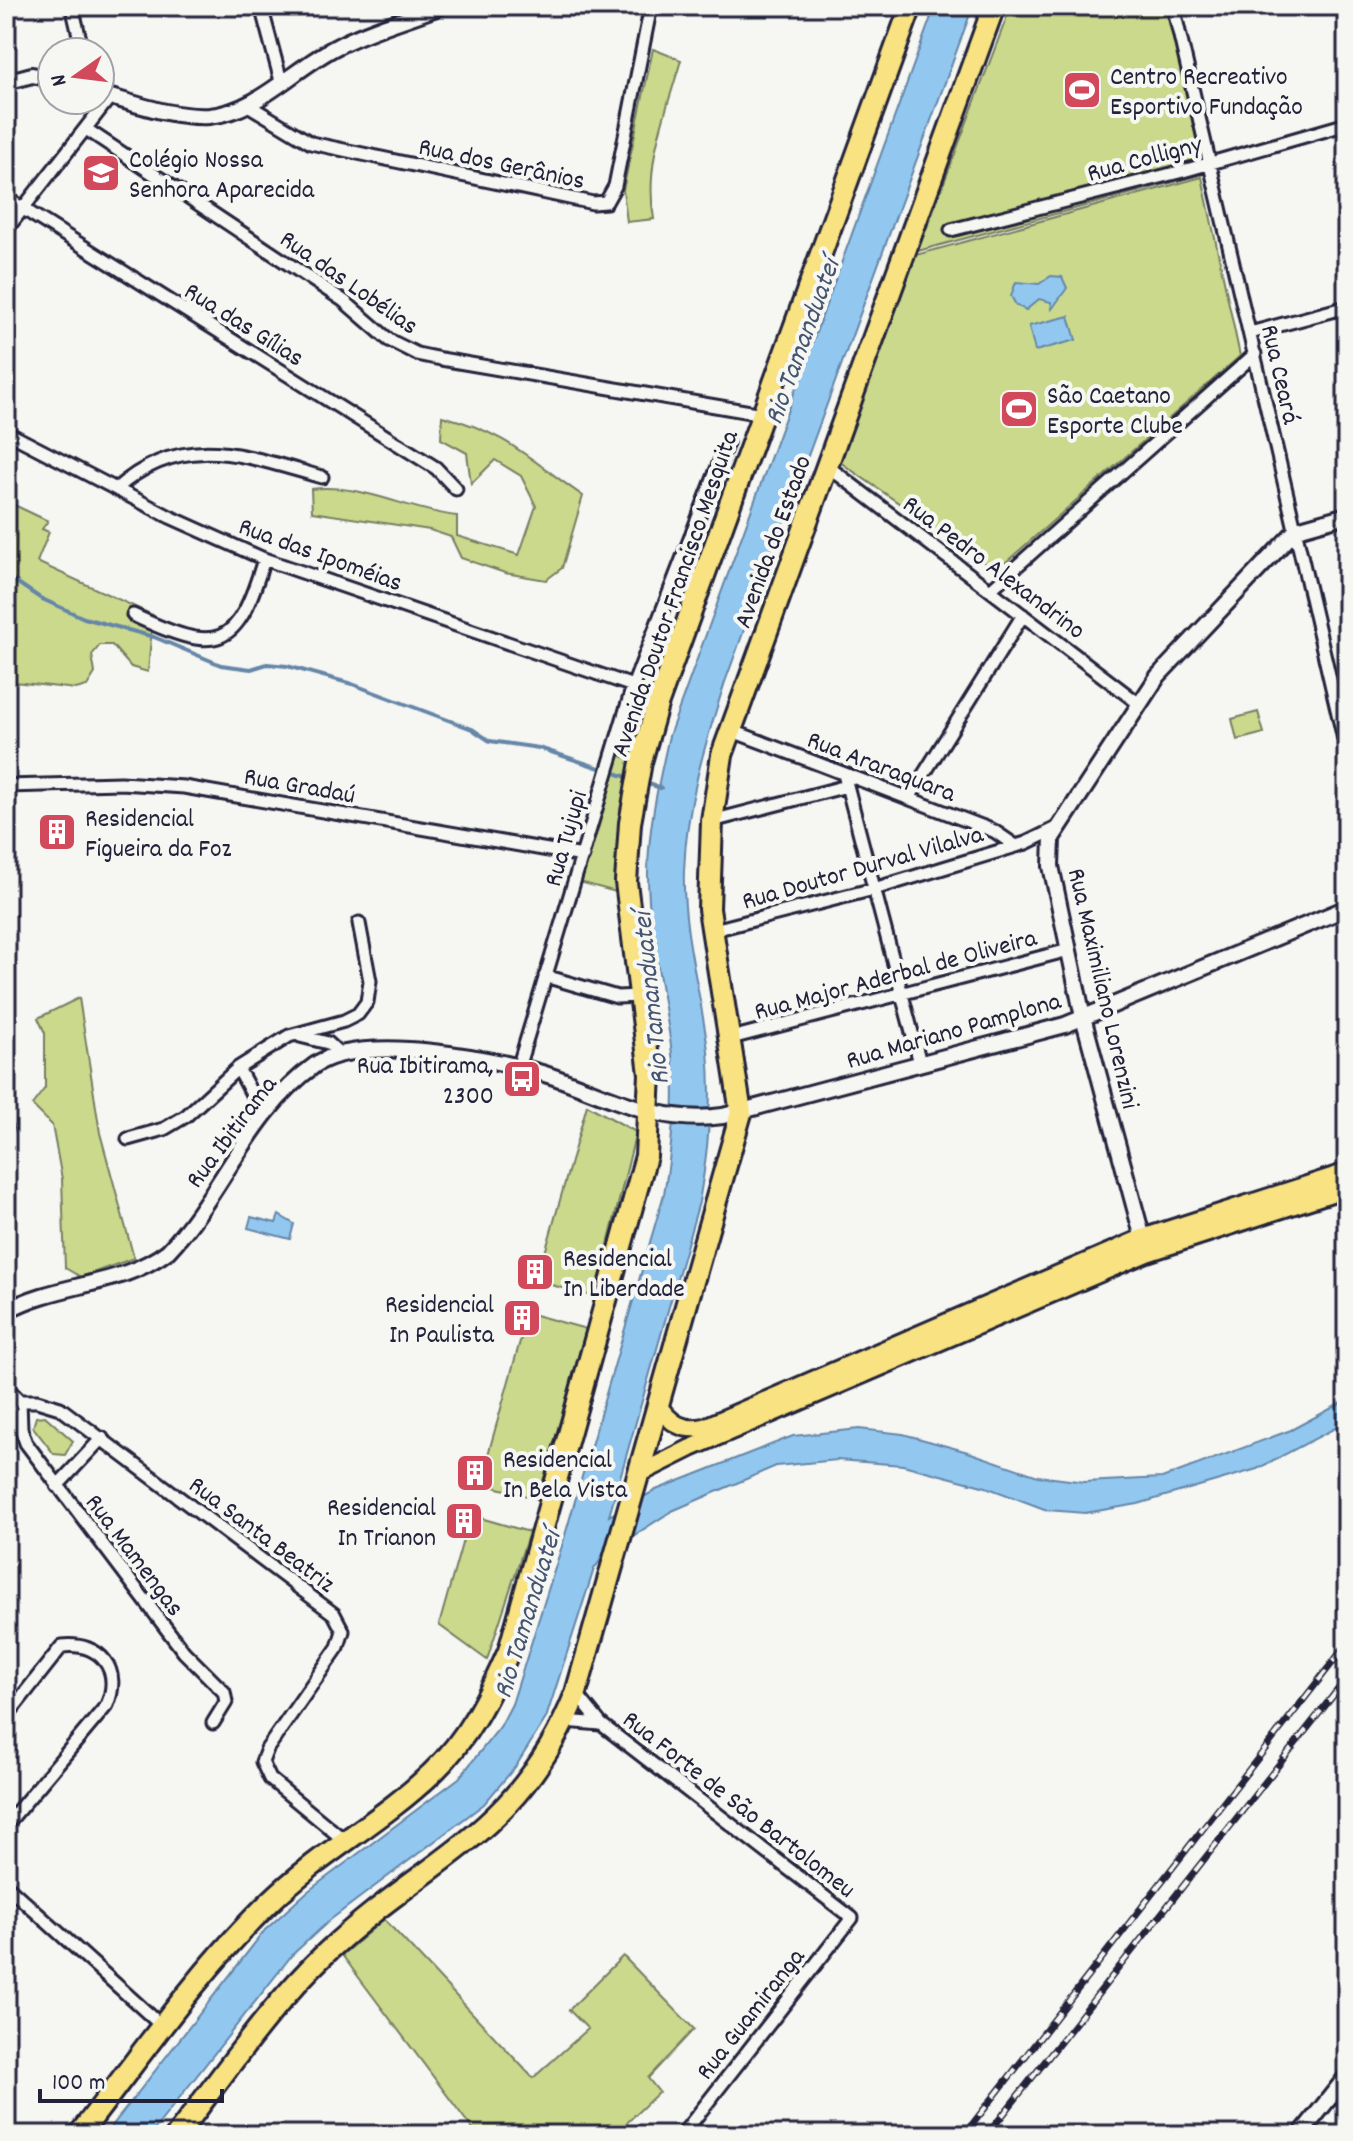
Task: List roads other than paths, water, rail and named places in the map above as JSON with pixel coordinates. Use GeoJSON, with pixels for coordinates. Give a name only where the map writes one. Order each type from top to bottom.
{"type":"FeatureCollection","features":[{"type":"Feature","properties":{"kind":"highway","name":"Avenida Doutor Francisco Mesquita"},"geometry":{"type":"LineString","coordinates":[[79,2135],[163,2027],[268,1903],[344,1840],[409,1793],[454,1750],[476,1719],[509,1651],[636,1198],[656,1114],[626,882],[630,823],[641,762],[657,705],[911,6]]}},
{"type":"Feature","properties":{"kind":"highway","name":"Avenida do Estado"},"geometry":{"type":"LineString","coordinates":[[732,1114],[731,1038],[710,931],[712,821],[718,772],[730,730],[994,6]]}},
{"type":"Feature","properties":{"kind":"highway"},"geometry":{"type":"LineString","coordinates":[[177,2135],[274,2010],[328,1951],[455,1854],[509,1806],[547,1755],[576,1693],[603,1607],[732,1114]]}},
{"type":"Feature","properties":{"kind":"main road"},"geometry":{"type":"LineString","coordinates":[[116,99],[185,116],[210,116],[248,105],[341,44],[442,6]]}},
{"type":"Feature","properties":{"kind":"main road"},"geometry":{"type":"LineString","coordinates":[[6,82],[36,76]]}},
{"type":"Feature","properties":{"kind":"main road"},"geometry":{"type":"LineString","coordinates":[[1297,529],[1347,515]]}},
{"type":"Feature","properties":{"kind":"main road","name":"Rua Maximiliano Lorenzini"},"geometry":{"type":"LineString","coordinates":[[1144,1245],[1083,1017],[1050,853],[1057,828],[1158,676],[1297,529]]}},
{"type":"Feature","properties":{"kind":"main road","name":"Rua Mariano Pamplona"},"geometry":{"type":"LineString","coordinates":[[656,1114],[732,1114],[1083,1017],[1347,908]]}},
{"type":"Feature","properties":{"kind":"main road","name":"Rua Ibitirama"},"geometry":{"type":"LineString","coordinates":[[6,1311],[45,1295],[111,1281],[156,1260],[181,1238],[264,1117],[318,1063],[341,1055],[367,1049],[403,1049],[518,1068],[554,1077],[656,1114]]}},
{"type":"Feature","properties":{"kind":"main road"},"geometry":{"type":"LineString","coordinates":[[658,1405],[668,1418],[684,1428],[704,1427],[1144,1245],[1347,1172]]}},
{"type":"Feature","properties":{"kind":"main road"},"geometry":{"type":"LineString","coordinates":[[639,1474],[1144,1245],[1347,1188]]}},
{"type":"Feature","properties":{"kind":"main road"},"geometry":{"type":"LineString","coordinates":[[1300,2135],[1347,2076]]}},
{"type":"Feature","properties":{"kind":"street"},"geometry":{"type":"LineString","coordinates":[[72,6],[79,36]]}},
{"type":"Feature","properties":{"kind":"street"},"geometry":{"type":"LineString","coordinates":[[261,6],[281,81]]}},
{"type":"Feature","properties":{"kind":"street","name":"Rua Ceará"},"geometry":{"type":"LineString","coordinates":[[1173,6],[1347,752]]}},
{"type":"Feature","properties":{"kind":"street","name":"Rua dos Gerânios"},"geometry":{"type":"LineString","coordinates":[[248,105],[311,143],[600,204],[609,200],[615,186],[650,12]]}},
{"type":"Feature","properties":{"kind":"street"},"geometry":{"type":"LineString","coordinates":[[6,230],[93,116]]}},
{"type":"Feature","properties":{"kind":"street","name":"Rua Colligny"},"geometry":{"type":"LineString","coordinates":[[951,230],[1347,124]]}},
{"type":"Feature","properties":{"kind":"street","name":"Rua das Lobélias"},"geometry":{"type":"LineString","coordinates":[[86,129],[334,295],[402,348],[441,359],[762,414]]}},
{"type":"Feature","properties":{"kind":"street","name":"Rua das Gílias"},"geometry":{"type":"LineString","coordinates":[[6,198],[436,468],[456,489]]}},
{"type":"Feature","properties":{"kind":"street"},"geometry":{"type":"LineString","coordinates":[[1250,333],[1347,307]]}},
{"type":"Feature","properties":{"kind":"street"},"geometry":{"type":"LineString","coordinates":[[990,590],[1255,354]]}},
{"type":"Feature","properties":{"kind":"street","name":"Rua das Ipoméias"},"geometry":{"type":"LineString","coordinates":[[6,432],[116,489],[264,559],[633,686]]}},
{"type":"Feature","properties":{"kind":"street","name":"Rua Tujupi"},"geometry":{"type":"LineString","coordinates":[[518,1068],[633,686],[727,443]]}},
{"type":"Feature","properties":{"kind":"street"},"geometry":{"type":"LineString","coordinates":[[116,489],[154,463],[199,451],[223,452],[322,477]]}},
{"type":"Feature","properties":{"kind":"street","name":"Rua Pedro Alexandrino"},"geometry":{"type":"LineString","coordinates":[[826,465],[1138,703]]}},
{"type":"Feature","properties":{"kind":"street"},"geometry":{"type":"LineString","coordinates":[[133,615],[193,640],[223,634],[243,618],[264,559]]}},
{"type":"Feature","properties":{"kind":"street"},"geometry":{"type":"LineString","coordinates":[[909,798],[1023,615]]}},
{"type":"Feature","properties":{"kind":"street","name":"Rua Araraquara"},"geometry":{"type":"LineString","coordinates":[[730,730],[846,780],[909,798],[1021,844]]}},
{"type":"Feature","properties":{"kind":"street"},"geometry":{"type":"LineString","coordinates":[[712,821],[846,780],[920,1063]]}},
{"type":"Feature","properties":{"kind":"street","name":"Rua Gradaú"},"geometry":{"type":"LineString","coordinates":[[6,786],[121,783],[184,787],[583,856]]}},
{"type":"Feature","properties":{"kind":"street","name":"Rua Doutor Durval Vilalva"},"geometry":{"type":"LineString","coordinates":[[710,931],[874,889],[1021,844],[1057,828]]}},
{"type":"Feature","properties":{"kind":"street"},"geometry":{"type":"LineString","coordinates":[[1021,844],[1050,853]]}},
{"type":"Feature","properties":{"kind":"street"},"geometry":{"type":"LineString","coordinates":[[128,1139],[164,1129],[186,1116],[238,1068],[289,1036],[344,1021],[364,1008],[370,981],[359,923]]}},
{"type":"Feature","properties":{"kind":"street","name":"Rua Major Aderbal de Oliveira"},"geometry":{"type":"LineString","coordinates":[[731,1038],[1069,950]]}},
{"type":"Feature","properties":{"kind":"street"},"geometry":{"type":"LineString","coordinates":[[545,976],[617,997],[640,996]]}},
{"type":"Feature","properties":{"kind":"street"},"geometry":{"type":"LineString","coordinates":[[289,1036],[317,1039],[341,1055]]}},
{"type":"Feature","properties":{"kind":"street"},"geometry":{"type":"LineString","coordinates":[[238,1068],[264,1117]]}},
{"type":"Feature","properties":{"kind":"street"},"geometry":{"type":"LineString","coordinates":[[6,1387],[20,1401]]}},
{"type":"Feature","properties":{"kind":"street","name":"Rua Santa Beatriz"},"geometry":{"type":"LineString","coordinates":[[20,1401],[37,1401],[60,1408],[334,1614],[343,1631],[338,1647],[267,1749],[262,1762],[270,1779],[344,1840]]}},
{"type":"Feature","properties":{"kind":"street","name":"Rua Mamengas"},"geometry":{"type":"LineString","coordinates":[[20,1401],[22,1436],[57,1486],[184,1652],[224,1692],[226,1702],[213,1723]]}},
{"type":"Feature","properties":{"kind":"street"},"geometry":{"type":"LineString","coordinates":[[57,1486],[102,1438]]}},
{"type":"Feature","properties":{"kind":"street"},"geometry":{"type":"LineString","coordinates":[[6,1717],[62,1646],[90,1651],[107,1661],[113,1673],[112,1692],[107,1705],[6,1825]]}},
{"type":"Feature","properties":{"kind":"street","name":"Rua Forte de São Bartolomeu"},"geometry":{"type":"LineString","coordinates":[[576,1693],[601,1724],[852,1918]]}},
{"type":"Feature","properties":{"kind":"street","name":"Rua Forte de São Bartolomeu"},"geometry":{"type":"LineString","coordinates":[[565,1721],[601,1724]]}},
{"type":"Feature","properties":{"kind":"street"},"geometry":{"type":"LineString","coordinates":[[6,1885],[163,2027]]}},
{"type":"Feature","properties":{"kind":"street","name":"Rua Guamiranga"},"geometry":{"type":"LineString","coordinates":[[682,2135],[852,1918]]}},
{"type":"Feature","properties":{"kind":"water","name":"Rio Tamanduateí"},"geometry":{"type":"Polygon","coordinates":[[[935,6],[973,6],[725,682],[704,752],[688,822],[684,894],[708,1051],[710,1108],[707,1146],[699,1202],[609,1516],[656,1490],[793,1436],[859,1429],[903,1434],[1038,1476],[1085,1482],[1162,1478],[1291,1430],[1347,1400],[1347,1422],[1257,1469],[1138,1504],[1085,1513],[1047,1510],[986,1487],[903,1465],[837,1460],[776,1466],[672,1511],[605,1554],[594,1569],[546,1718],[516,1766],[484,1804],[330,1920],[292,1955],[150,2135],[105,2135],[265,1930],[307,1892],[459,1778],[500,1727],[512,1704],[561,1549],[667,1177],[673,1124],[673,1072],[651,919],[648,856],[669,736],[935,6]]]}},
{"type":"Feature","properties":{"kind":"water"},"geometry":{"type":"Polygon","coordinates":[[[1051,276],[1062,277],[1067,288],[1052,309],[1051,302],[1039,299],[1026,310],[1016,305],[1011,296],[1016,282],[1039,284],[1051,276]]]}},
{"type":"Feature","properties":{"kind":"water"},"geometry":{"type":"Polygon","coordinates":[[[1069,316],[1076,340],[1035,351],[1029,326],[1069,316]]]}},
{"type":"Feature","properties":{"kind":"water"},"geometry":{"type":"Polygon","coordinates":[[[279,1215],[294,1224],[290,1239],[248,1228],[251,1217],[276,1223],[279,1215]]]}},
{"type":"Feature","properties":{"kind":"waterway"},"geometry":{"type":"LineString","coordinates":[[6,575],[40,598],[84,618],[154,637],[221,665],[251,669],[267,664],[287,666],[352,684],[472,729],[490,741],[539,748],[630,778]]}},
{"type":"Feature","properties":{"kind":"waterway"},"geometry":{"type":"LineString","coordinates":[[642,782],[661,788]]}},
{"type":"Feature","properties":{"kind":"railway"},"geometry":{"type":"LineString","coordinates":[[964,2135],[1347,1644]]}},
{"type":"Feature","properties":{"kind":"railway"},"geometry":{"type":"LineString","coordinates":[[987,2135],[1347,1678]]}},
{"type":"Feature","properties":{"kind":"place","name":"Centro Recreativo Esportivo Fundação"},"geometry":{"type":"Point","coordinates":[1082,90]}},
{"type":"Feature","properties":{"kind":"place","name":"Colégio Nossa Senhora Aparecida"},"geometry":{"type":"Point","coordinates":[101,173]}},
{"type":"Feature","properties":{"kind":"place","name":"São Caetano Esporte Clube"},"geometry":{"type":"Point","coordinates":[1019,409]}},
{"type":"Feature","properties":{"kind":"place","name":"Residencial Figueira da Foz"},"geometry":{"type":"Point","coordinates":[57,832]}},
{"type":"Feature","properties":{"kind":"place","name":"Rua Ibitirama, 2300"},"geometry":{"type":"Point","coordinates":[522,1079]}},
{"type":"Feature","properties":{"kind":"place","name":"Residencial In Liberdade"},"geometry":{"type":"Point","coordinates":[535,1272]}},
{"type":"Feature","properties":{"kind":"place","name":"Residencial In Paulista"},"geometry":{"type":"Point","coordinates":[522,1318]}},
{"type":"Feature","properties":{"kind":"place","name":"Residencial In Bela Vista"},"geometry":{"type":"Point","coordinates":[475,1473]}},
{"type":"Feature","properties":{"kind":"place","name":"Residencial In Trianon"},"geometry":{"type":"Point","coordinates":[464,1521]}}]}
